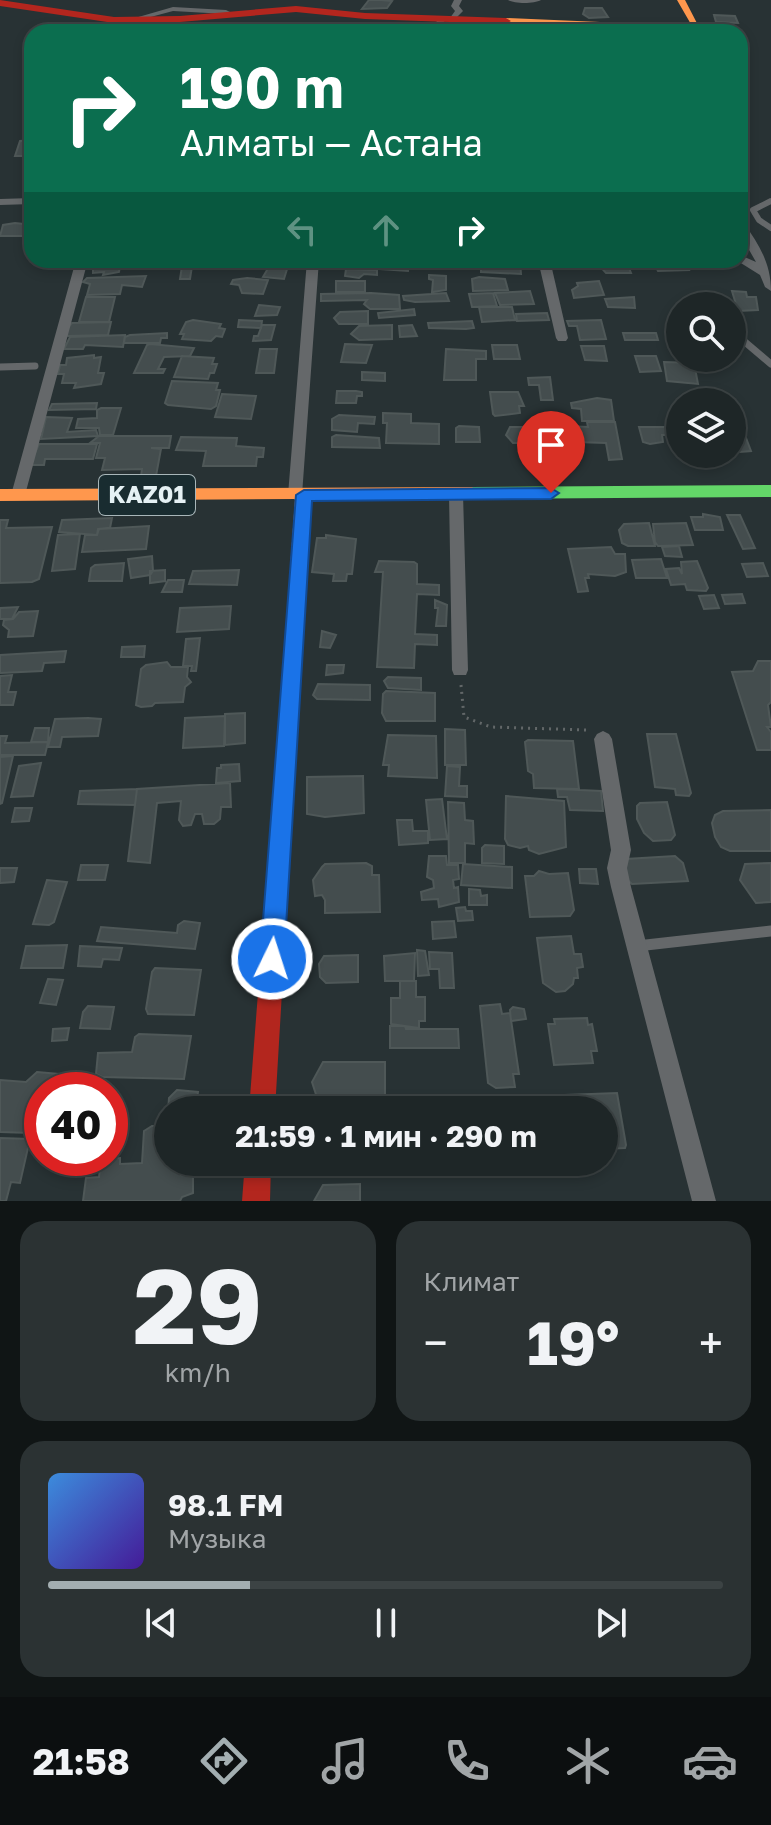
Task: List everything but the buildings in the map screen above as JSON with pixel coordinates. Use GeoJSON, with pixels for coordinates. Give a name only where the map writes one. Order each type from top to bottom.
{"type":"FeatureCollection","features":[{"type":"Feature","properties":{"kind":"main road"},"geometry":{"type":"LineString","coordinates":[[681,0],[698,24]]}},
{"type":"Feature","properties":{"kind":"main road"},"geometry":{"type":"LineString","coordinates":[[0,3],[46,8],[67,15],[132,20],[296,9],[365,16],[594,24]]}},
{"type":"Feature","properties":{"kind":"main road","name":"KАZ01"},"geometry":{"type":"LineString","coordinates":[[9,495],[771,491]]}},
{"type":"Feature","properties":{"kind":"main road"},"geometry":{"type":"LineString","coordinates":[[263,1096],[300,495]]}},
{"type":"Feature","properties":{"kind":"main road"},"geometry":{"type":"LineString","coordinates":[[256,1201],[257,1176]]}},
{"type":"Feature","properties":{"kind":"street"},"geometry":{"type":"LineString","coordinates":[[512,0],[537,0]]}},
{"type":"Feature","properties":{"kind":"street"},"geometry":{"type":"LineString","coordinates":[[0,202],[24,201]]}},
{"type":"Feature","properties":{"kind":"street"},"geometry":{"type":"LineString","coordinates":[[748,238],[758,253],[771,287]]}},
{"type":"Feature","properties":{"kind":"street"},"geometry":{"type":"LineString","coordinates":[[748,263],[766,273]]}},
{"type":"Feature","properties":{"kind":"street"},"geometry":{"type":"LineString","coordinates":[[9,495],[80,268]]}},
{"type":"Feature","properties":{"kind":"street"},"geometry":{"type":"LineString","coordinates":[[300,495],[313,268]]}},
{"type":"Feature","properties":{"kind":"street"},"geometry":{"type":"LineString","coordinates":[[546,268],[562,338]]}},
{"type":"Feature","properties":{"kind":"street"},"geometry":{"type":"LineString","coordinates":[[456,494],[460,670]]}},
{"type":"Feature","properties":{"kind":"street"},"geometry":{"type":"LineString","coordinates":[[603,739],[621,850],[617,868],[704,1201]]}},
{"type":"Feature","properties":{"kind":"lane"},"geometry":{"type":"LineString","coordinates":[[771,201],[753,210],[763,224],[771,228]]}},
{"type":"Feature","properties":{"kind":"lane"},"geometry":{"type":"LineString","coordinates":[[746,343],[771,364]]}},
{"type":"Feature","properties":{"kind":"lane"},"geometry":{"type":"LineString","coordinates":[[0,367],[35,366]]}},
{"type":"Feature","properties":{"kind":"lane"},"geometry":{"type":"LineString","coordinates":[[637,946],[771,931]]}},
{"type":"Feature","properties":{"kind":"path"},"geometry":{"type":"LineString","coordinates":[[460,670],[464,717],[491,727],[599,731],[603,739]]}},
{"type":"Feature","properties":{"kind":"traffic: fast"},"geometry":{"type":"LineString","coordinates":[[472,493],[771,491]]}},
{"type":"Feature","properties":{"kind":"traffic: slow"},"geometry":{"type":"LineString","coordinates":[[681,0],[695,24]]}},
{"type":"Feature","properties":{"kind":"traffic: slow"},"geometry":{"type":"LineString","coordinates":[[506,21],[578,24]]}},
{"type":"Feature","properties":{"kind":"traffic: slow"},"geometry":{"type":"LineString","coordinates":[[0,495],[472,493]]}},
{"type":"Feature","properties":{"kind":"traffic: slow"},"geometry":{"type":"LineString","coordinates":[[293,654],[304,495]]}},
{"type":"Feature","properties":{"kind":"traffic: jam"},"geometry":{"type":"LineString","coordinates":[[0,3],[114,20],[180,19],[296,9],[365,16],[506,21]]}},
{"type":"Feature","properties":{"kind":"traffic: jam"},"geometry":{"type":"LineString","coordinates":[[263,1096],[293,654]]}},
{"type":"Feature","properties":{"kind":"traffic: jam"},"geometry":{"type":"LineString","coordinates":[[256,1201],[257,1176]]}},
{"type":"Feature","properties":{"kind":"route"},"geometry":{"type":"LineString","coordinates":[[272,959],[304,495],[551,493]]}}]}
